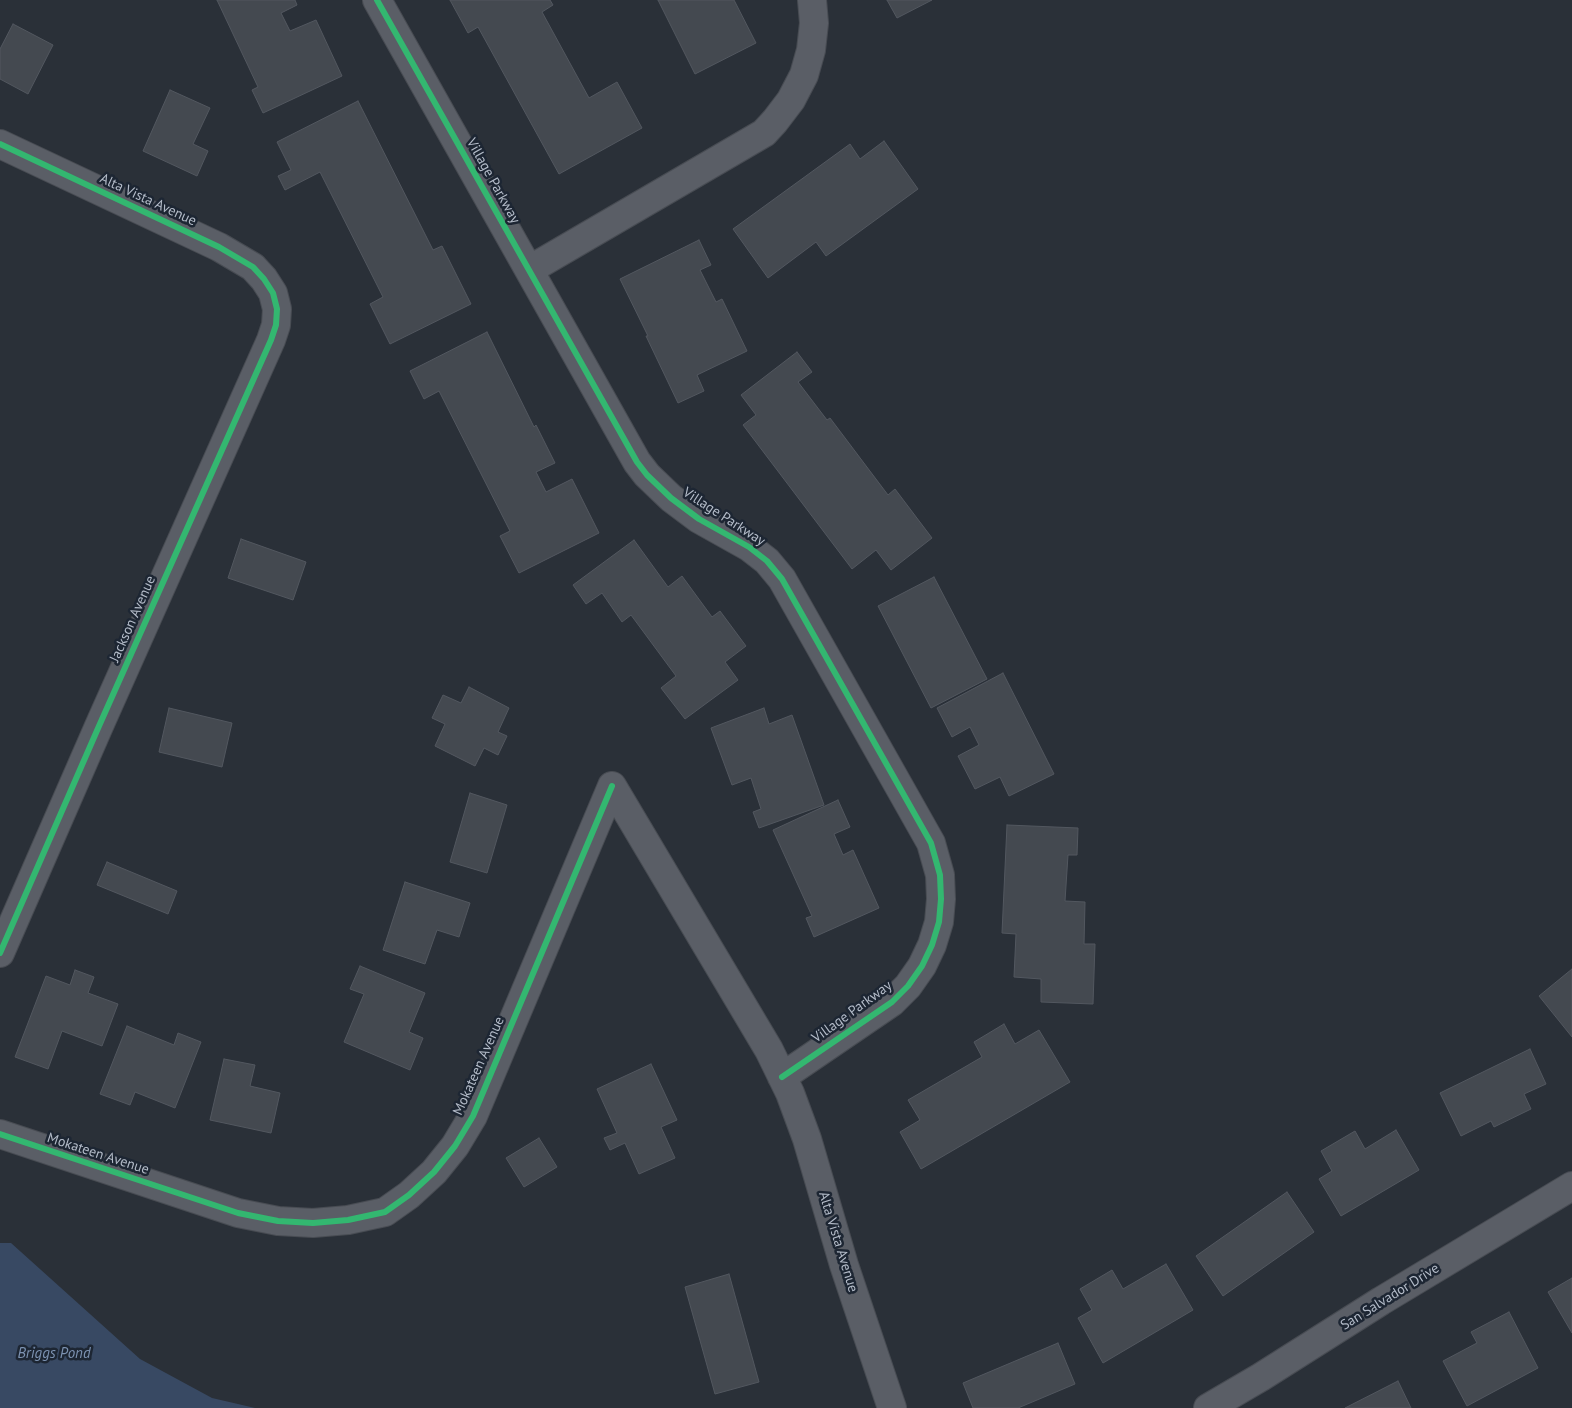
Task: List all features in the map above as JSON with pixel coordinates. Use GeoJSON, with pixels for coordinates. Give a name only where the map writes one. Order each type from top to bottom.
{"type":"FeatureCollection","features":[{"type":"Feature","properties":{"kind":"street","name":"Village Parkway"},"geometry":{"type":"LineString","coordinates":[[376,0],[638,462],[671,498],[699,519],[749,547],[767,561],[782,579],[931,842],[940,875],[941,898],[939,922],[932,945],[922,966],[908,986],[892,1002],[782,1077]]}},
{"type":"Feature","properties":{"kind":"street"},"geometry":{"type":"LineString","coordinates":[[529,270],[764,133],[791,100],[804,76],[811,50],[814,23],[812,0]]}},
{"type":"Feature","properties":{"kind":"street","name":"Alta Vista Avenue"},"geometry":{"type":"LineString","coordinates":[[0,144],[219,247],[253,267],[273,293]]}},
{"type":"Feature","properties":{"kind":"street","name":"Jackson Avenue"},"geometry":{"type":"LineString","coordinates":[[0,953],[271,340],[276,325],[277,309],[273,293]]}},
{"type":"Feature","properties":{"kind":"street","name":"Mokateen Avenue"},"geometry":{"type":"LineString","coordinates":[[0,1134],[238,1213],[278,1221],[313,1223],[348,1220],[385,1212],[409,1195],[434,1172],[454,1146],[473,1116],[612,786],[769,1050],[782,1077]]}},
{"type":"Feature","properties":{"kind":"street","name":"Alta Vista Avenue"},"geometry":{"type":"LineString","coordinates":[[782,1077],[807,1139],[844,1265],[892,1408]]}},
{"type":"Feature","properties":{"kind":"street","name":"San Salvador Drive"},"geometry":{"type":"LineString","coordinates":[[1208,1408],[1261,1377],[1380,1301],[1572,1186]]}},
{"type":"Feature","properties":{"kind":"water","name":"Briggs Pond"},"geometry":{"type":"Polygon","coordinates":[[[0,1243],[11,1243],[140,1359],[212,1398],[255,1408],[0,1408],[0,1243]]]}},
{"type":"Feature","properties":{"kind":"building"},"geometry":{"type":"Polygon","coordinates":[[[217,0],[295,0],[297,5],[281,13],[290,31],[316,20],[342,76],[263,113],[252,90],[258,87],[217,0]]]}},
{"type":"Feature","properties":{"kind":"building"},"geometry":{"type":"Polygon","coordinates":[[[450,0],[550,0],[553,5],[542,12],[589,98],[617,82],[642,128],[559,174],[478,27],[468,33],[450,0]]]}},
{"type":"Feature","properties":{"kind":"building"},"geometry":{"type":"Polygon","coordinates":[[[658,0],[734,0],[756,43],[695,74],[658,0]]]}},
{"type":"Feature","properties":{"kind":"building"},"geometry":{"type":"Polygon","coordinates":[[[887,0],[932,0],[897,18],[887,0]]]}},
{"type":"Feature","properties":{"kind":"building"},"geometry":{"type":"Polygon","coordinates":[[[13,24],[53,45],[28,94],[0,79],[0,49],[13,24]]]}},
{"type":"Feature","properties":{"kind":"building"},"geometry":{"type":"Polygon","coordinates":[[[170,90],[210,108],[193,144],[208,151],[197,176],[143,151],[170,90]]]}},
{"type":"Feature","properties":{"kind":"building"},"geometry":{"type":"Polygon","coordinates":[[[358,101],[433,250],[442,246],[471,304],[390,344],[370,304],[383,297],[320,172],[285,190],[278,176],[291,170],[277,142],[358,101]]]}},
{"type":"Feature","properties":{"kind":"building"},"geometry":{"type":"Polygon","coordinates":[[[884,141],[918,189],[826,256],[816,242],[768,278],[733,229],[850,144],[860,159],[884,141]]]}},
{"type":"Feature","properties":{"kind":"building"},"geometry":{"type":"Polygon","coordinates":[[[699,240],[711,265],[700,270],[716,302],[722,299],[747,351],[697,375],[704,391],[678,403],[620,279],[699,240]]]}},
{"type":"Feature","properties":{"kind":"building"},"geometry":{"type":"Polygon","coordinates":[[[487,332],[534,427],[536,425],[555,463],[536,472],[546,492],[572,479],[599,533],[519,573],[500,536],[510,531],[439,391],[424,399],[410,371],[487,332]]]}},
{"type":"Feature","properties":{"kind":"building"},"geometry":{"type":"Polygon","coordinates":[[[797,352],[812,372],[798,382],[827,420],[830,418],[888,495],[895,489],[932,538],[891,570],[876,550],[852,569],[743,425],[756,415],[741,395],[797,352]]]}},
{"type":"Feature","properties":{"kind":"building"},"geometry":{"type":"Polygon","coordinates":[[[241,539],[306,562],[293,600],[228,578],[241,539]]]}},
{"type":"Feature","properties":{"kind":"building"},"geometry":{"type":"Polygon","coordinates":[[[634,540],[668,587],[682,576],[712,617],[720,611],[746,646],[725,662],[738,680],[685,719],[661,688],[676,676],[631,615],[622,622],[602,593],[586,604],[573,585],[634,540]]]}},
{"type":"Feature","properties":{"kind":"building"},"geometry":{"type":"Polygon","coordinates":[[[934,577],[987,679],[931,708],[878,606],[934,577]]]}},
{"type":"Feature","properties":{"kind":"building"},"geometry":{"type":"Polygon","coordinates":[[[1003,673],[1054,774],[1009,796],[1000,777],[975,789],[958,756],[979,745],[970,727],[952,737],[937,708],[1003,673]]]}},
{"type":"Feature","properties":{"kind":"building"},"geometry":{"type":"Polygon","coordinates":[[[469,687],[509,708],[498,732],[507,736],[498,755],[484,748],[475,766],[435,746],[445,724],[432,718],[443,695],[461,703],[469,687]]]}},
{"type":"Feature","properties":{"kind":"building"},"geometry":{"type":"Polygon","coordinates":[[[169,708],[232,723],[222,767],[159,752],[169,708]]]}},
{"type":"Feature","properties":{"kind":"building"},"geometry":{"type":"Polygon","coordinates":[[[764,708],[769,724],[792,715],[824,805],[759,828],[753,812],[761,809],[751,778],[732,785],[711,728],[764,708]]]}},
{"type":"Feature","properties":{"kind":"building"},"geometry":{"type":"Polygon","coordinates":[[[470,793],[507,805],[487,873],[450,862],[470,793]]]}},
{"type":"Feature","properties":{"kind":"building"},"geometry":{"type":"Polygon","coordinates":[[[838,800],[850,827],[834,834],[843,855],[853,850],[879,908],[814,937],[806,918],[812,916],[773,830],[838,800]]]}},
{"type":"Feature","properties":{"kind":"building"},"geometry":{"type":"Polygon","coordinates":[[[1007,825],[1078,828],[1077,855],[1068,855],[1065,901],[1085,902],[1084,944],[1095,944],[1093,1004],[1041,1002],[1041,979],[1014,977],[1016,934],[1002,933],[1007,825]]]}},
{"type":"Feature","properties":{"kind":"building"},"geometry":{"type":"Polygon","coordinates":[[[107,862],[177,891],[168,914],[97,885],[107,862]]]}},
{"type":"Feature","properties":{"kind":"building"},"geometry":{"type":"Polygon","coordinates":[[[405,882],[470,903],[459,937],[437,930],[425,964],[383,950],[405,882]]]}},
{"type":"Feature","properties":{"kind":"building"},"geometry":{"type":"Polygon","coordinates":[[[360,966],[425,993],[409,1032],[423,1038],[410,1070],[344,1042],[364,994],[350,989],[360,966]]]}},
{"type":"Feature","properties":{"kind":"building"},"geometry":{"type":"Polygon","coordinates":[[[1572,969],[1572,1037],[1539,996],[1572,969]]]}},
{"type":"Feature","properties":{"kind":"building"},"geometry":{"type":"Polygon","coordinates":[[[75,970],[94,977],[88,993],[118,1004],[102,1046],[62,1031],[48,1069],[15,1057],[46,976],[70,985],[75,970]]]}},
{"type":"Feature","properties":{"kind":"building"},"geometry":{"type":"Polygon","coordinates":[[[1004,1024],[1015,1044],[1039,1030],[1070,1082],[921,1169],[900,1132],[920,1120],[908,1100],[982,1057],[974,1042],[1004,1024]]]}},
{"type":"Feature","properties":{"kind":"building"},"geometry":{"type":"Polygon","coordinates":[[[127,1026],[174,1045],[178,1033],[201,1042],[175,1108],[135,1092],[130,1105],[100,1094],[127,1026]]]}},
{"type":"Feature","properties":{"kind":"building"},"geometry":{"type":"Polygon","coordinates":[[[1530,1049],[1546,1084],[1524,1094],[1531,1109],[1494,1127],[1491,1121],[1461,1136],[1440,1093],[1530,1049]]]}},
{"type":"Feature","properties":{"kind":"building"},"geometry":{"type":"Polygon","coordinates":[[[224,1059],[255,1065],[250,1086],[280,1093],[271,1133],[210,1120],[224,1059]]]}},
{"type":"Feature","properties":{"kind":"building"},"geometry":{"type":"Polygon","coordinates":[[[651,1064],[677,1120],[661,1127],[675,1158],[639,1174],[625,1143],[610,1150],[604,1138],[617,1133],[597,1089],[651,1064]]]}},
{"type":"Feature","properties":{"kind":"building"},"geometry":{"type":"Polygon","coordinates":[[[1396,1130],[1419,1170],[1341,1216],[1319,1179],[1332,1171],[1321,1151],[1355,1131],[1365,1149],[1396,1130]]]}},
{"type":"Feature","properties":{"kind":"building"},"geometry":{"type":"Polygon","coordinates":[[[539,1138],[557,1167],[524,1187],[506,1158],[539,1138]]]}},
{"type":"Feature","properties":{"kind":"building"},"geometry":{"type":"Polygon","coordinates":[[[1287,1192],[1314,1232],[1223,1296],[1196,1256],[1287,1192]]]}},
{"type":"Feature","properties":{"kind":"building"},"geometry":{"type":"Polygon","coordinates":[[[1166,1264],[1193,1310],[1103,1363],[1078,1318],[1092,1310],[1080,1289],[1112,1270],[1123,1289],[1166,1264]]]}},
{"type":"Feature","properties":{"kind":"building"},"geometry":{"type":"Polygon","coordinates":[[[729,1274],[759,1382],[715,1394],[685,1287],[729,1274]]]}},
{"type":"Feature","properties":{"kind":"building"},"geometry":{"type":"Polygon","coordinates":[[[1572,1278],[1572,1333],[1548,1292],[1572,1278]]]}},
{"type":"Feature","properties":{"kind":"building"},"geometry":{"type":"Polygon","coordinates":[[[1509,1312],[1538,1368],[1467,1406],[1443,1361],[1477,1343],[1471,1332],[1509,1312]]]}},
{"type":"Feature","properties":{"kind":"building"},"geometry":{"type":"Polygon","coordinates":[[[1058,1343],[1075,1384],[1018,1408],[973,1408],[963,1383],[1058,1343]]]}},
{"type":"Feature","properties":{"kind":"building"},"geometry":{"type":"Polygon","coordinates":[[[1398,1381],[1411,1408],[1345,1408],[1398,1381]]]}},
{"type":"Feature","properties":{"kind":"cycle path"},"geometry":{"type":"LineString","coordinates":[[377,0],[637,462],[647,475],[671,498],[699,519],[749,547],[767,561],[782,579],[931,843],[940,875],[941,899],[939,922],[932,945],[922,966],[908,986],[892,1002],[782,1077]]}},
{"type":"Feature","properties":{"kind":"cycle path"},"geometry":{"type":"LineString","coordinates":[[0,144],[219,247],[253,267],[273,293],[277,309],[276,325],[271,340],[0,953]]}},
{"type":"Feature","properties":{"kind":"cycle path"},"geometry":{"type":"LineString","coordinates":[[0,1134],[238,1213],[278,1221],[313,1223],[348,1220],[385,1212],[409,1195],[434,1172],[455,1146],[473,1116],[612,786]]}}]}
